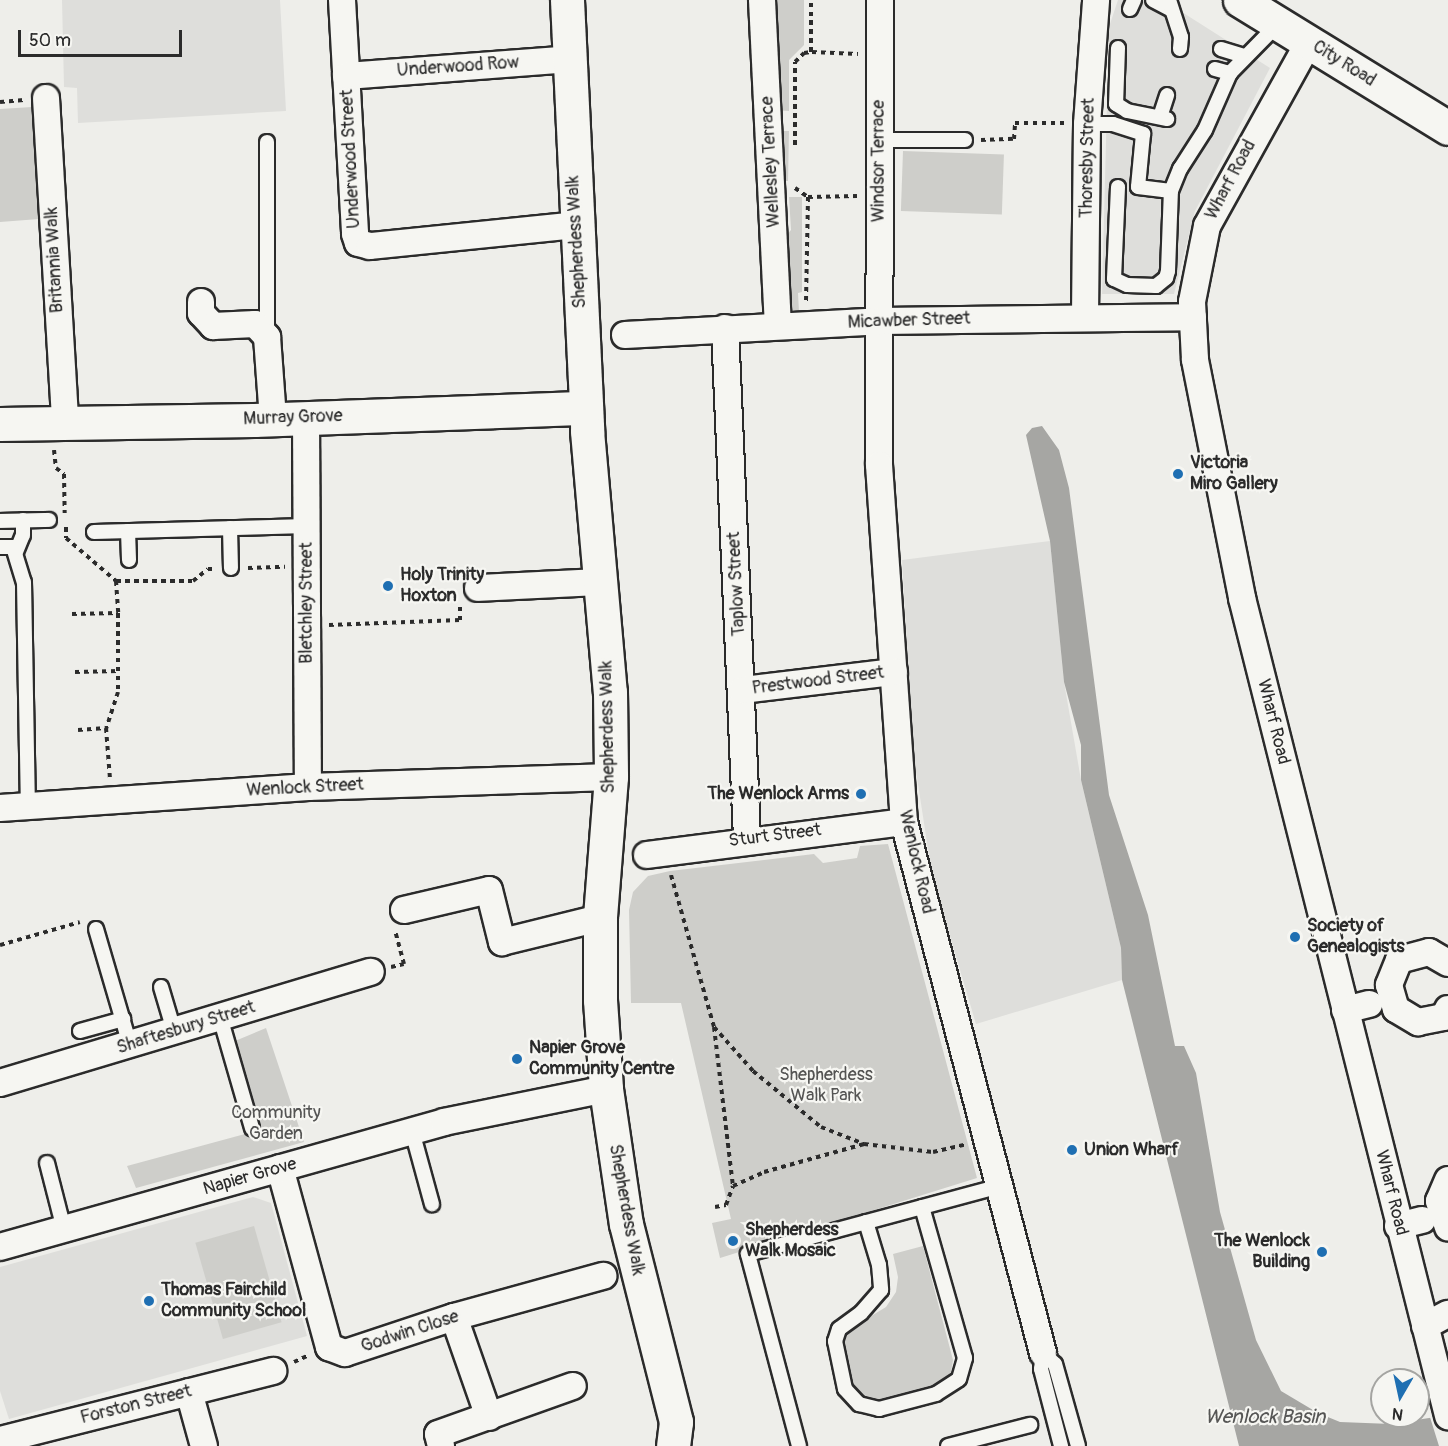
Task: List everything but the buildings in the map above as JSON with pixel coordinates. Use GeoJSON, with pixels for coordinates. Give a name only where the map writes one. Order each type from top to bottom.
{"type":"FeatureCollection","features":[{"type":"Feature","properties":{"kind":"main road","name":"Shepherdess Walk"},"geometry":{"type":"LineString","coordinates":[[567,0],[575,225],[586,408],[610,692],[611,777],[600,918],[600,1000],[606,1089],[620,1271],[676,1422],[673,1446]]}},
{"type":"Feature","properties":{"kind":"main road","name":"City Road"},"geometry":{"type":"LineString","coordinates":[[1240,0],[1448,128]]}},
{"type":"Feature","properties":{"kind":"main road","name":"Murray Grove"},"geometry":{"type":"LineString","coordinates":[[0,424],[65,421],[273,419],[586,408]]}},
{"type":"Feature","properties":{"kind":"street","name":"Underwood Street"},"geometry":{"type":"LineString","coordinates":[[342,0],[358,243],[370,246],[575,225]]}},
{"type":"Feature","properties":{"kind":"street","name":"Wellesley Terrace"},"geometry":{"type":"LineString","coordinates":[[762,0],[778,325]]}},
{"type":"Feature","properties":{"kind":"street","name":"Windsor Terrace"},"geometry":{"type":"LineString","coordinates":[[880,0],[880,321]]}},
{"type":"Feature","properties":{"kind":"street","name":"Thoresby Street"},"geometry":{"type":"LineString","coordinates":[[1085,316],[1087,124],[1096,0]]}},
{"type":"Feature","properties":{"kind":"street","name":"Wharf Road"},"geometry":{"type":"LineString","coordinates":[[1309,42],[1215,205],[1207,226],[1193,317],[1194,360],[1242,598],[1345,1010],[1428,1221],[1425,1326],[1448,1416]]}},
{"type":"Feature","properties":{"kind":"street","name":"Underwood Row"},"geometry":{"type":"LineString","coordinates":[[346,76],[570,59]]}},
{"type":"Feature","properties":{"kind":"street","name":"Britannia Walk"},"geometry":{"type":"LineString","coordinates":[[46,98],[65,421]]}},
{"type":"Feature","properties":{"kind":"street"},"geometry":{"type":"LineString","coordinates":[[201,302],[201,314],[213,326],[255,324],[267,337],[273,419]]}},
{"type":"Feature","properties":{"kind":"street","name":"Micawber Street"},"geometry":{"type":"LineString","coordinates":[[625,335],[880,321],[1085,316],[1193,317]]}},
{"type":"Feature","properties":{"kind":"street","name":"Wenlock Road"},"geometry":{"type":"LineString","coordinates":[[880,321],[879,465],[904,822],[1043,1353]]}},
{"type":"Feature","properties":{"kind":"street","name":"Taplow Street"},"geometry":{"type":"LineString","coordinates":[[726,328],[747,839]]}},
{"type":"Feature","properties":{"kind":"street","name":"Bletchley Street"},"geometry":{"type":"LineString","coordinates":[[306,418],[308,787]]}},
{"type":"Feature","properties":{"kind":"street"},"geometry":{"type":"LineString","coordinates":[[478,588],[601,582]]}},
{"type":"Feature","properties":{"kind":"street","name":"Prestwood Street"},"geometry":{"type":"LineString","coordinates":[[742,690],[894,672]]}},
{"type":"Feature","properties":{"kind":"street","name":"Wenlock Street"},"geometry":{"type":"LineString","coordinates":[[0,808],[308,787],[611,777]]}},
{"type":"Feature","properties":{"kind":"street","name":"Sturt Street"},"geometry":{"type":"LineString","coordinates":[[658,852],[747,839],[904,822]]}},
{"type":"Feature","properties":{"kind":"street"},"geometry":{"type":"LineString","coordinates":[[404,910],[489,890],[502,942],[600,918]]}},
{"type":"Feature","properties":{"kind":"street"},"geometry":{"type":"LineString","coordinates":[[1379,1002],[1399,960],[1429,952],[1448,963]]}},
{"type":"Feature","properties":{"kind":"street","name":"Shaftesbury Street"},"geometry":{"type":"LineString","coordinates":[[0,1083],[371,972]]}},
{"type":"Feature","properties":{"kind":"street"},"geometry":{"type":"LineString","coordinates":[[1345,1010],[1379,1002],[1418,1022],[1444,1017],[1448,1009]]}},
{"type":"Feature","properties":{"kind":"street","name":"Napier Grove"},"geometry":{"type":"LineString","coordinates":[[0,1247],[420,1129],[606,1089]]}},
{"type":"Feature","properties":{"kind":"street"},"geometry":{"type":"LineString","coordinates":[[280,1168],[329,1347]]}},
{"type":"Feature","properties":{"kind":"street"},"geometry":{"type":"LineString","coordinates":[[1428,1221],[1448,1180]]}},
{"type":"Feature","properties":{"kind":"street","name":"Godwin Close"},"geometry":{"type":"LineString","coordinates":[[329,1347],[345,1353],[453,1317],[620,1271]]}},
{"type":"Feature","properties":{"kind":"street"},"geometry":{"type":"LineString","coordinates":[[1425,1326],[1448,1314]]}},
{"type":"Feature","properties":{"kind":"street"},"geometry":{"type":"LineString","coordinates":[[453,1317],[489,1417]]}},
{"type":"Feature","properties":{"kind":"street","name":"Forston Street"},"geometry":{"type":"LineString","coordinates":[[0,1440],[273,1371]]}},
{"type":"Feature","properties":{"kind":"street"},"geometry":{"type":"LineString","coordinates":[[441,1446],[438,1434],[573,1386]]}},
{"type":"Feature","properties":{"kind":"street"},"geometry":{"type":"LineString","coordinates":[[189,1392],[204,1446]]}},
{"type":"Feature","properties":{"kind":"lane"},"geometry":{"type":"LineString","coordinates":[[1153,0],[1171,5],[1184,42]]}},
{"type":"Feature","properties":{"kind":"lane"},"geometry":{"type":"LineString","coordinates":[[1118,187],[1112,273],[1119,283],[1156,286],[1166,278],[1171,191],[1201,129],[1215,89],[1244,56],[1279,24]]}},
{"type":"Feature","properties":{"kind":"lane"},"geometry":{"type":"LineString","coordinates":[[1118,48],[1114,96],[1116,104],[1127,111],[1164,118],[1169,97]]}},
{"type":"Feature","properties":{"kind":"lane"},"geometry":{"type":"LineString","coordinates":[[1221,49],[1244,56]]}},
{"type":"Feature","properties":{"kind":"lane"},"geometry":{"type":"LineString","coordinates":[[1215,69],[1230,73]]}},
{"type":"Feature","properties":{"kind":"lane"},"geometry":{"type":"LineString","coordinates":[[1123,127],[1127,111]]}},
{"type":"Feature","properties":{"kind":"lane"},"geometry":{"type":"LineString","coordinates":[[1087,124],[1123,127],[1143,134],[1138,187],[1171,191]]}},
{"type":"Feature","properties":{"kind":"lane"},"geometry":{"type":"LineString","coordinates":[[879,140],[965,140]]}},
{"type":"Feature","properties":{"kind":"lane"},"geometry":{"type":"LineString","coordinates":[[267,142],[267,337]]}},
{"type":"Feature","properties":{"kind":"lane"},"geometry":{"type":"LineString","coordinates":[[16,552],[23,535],[23,520]]}},
{"type":"Feature","properties":{"kind":"lane"},"geometry":{"type":"LineString","coordinates":[[0,521],[49,520]]}},
{"type":"Feature","properties":{"kind":"lane"},"geometry":{"type":"LineString","coordinates":[[94,532],[307,526]]}},
{"type":"Feature","properties":{"kind":"lane"},"geometry":{"type":"LineString","coordinates":[[230,528],[231,568]]}},
{"type":"Feature","properties":{"kind":"lane"},"geometry":{"type":"LineString","coordinates":[[128,531],[129,560]]}},
{"type":"Feature","properties":{"kind":"lane"},"geometry":{"type":"LineString","coordinates":[[0,547],[13,547],[24,582],[28,806]]}},
{"type":"Feature","properties":{"kind":"lane"},"geometry":{"type":"LineString","coordinates":[[96,929],[130,1045]]}},
{"type":"Feature","properties":{"kind":"lane"},"geometry":{"type":"LineString","coordinates":[[161,987],[174,1031]]}},
{"type":"Feature","properties":{"kind":"lane"},"geometry":{"type":"LineString","coordinates":[[220,1017],[252,1128]]}},
{"type":"Feature","properties":{"kind":"lane"},"geometry":{"type":"LineString","coordinates":[[80,1031],[123,1019]]}},
{"type":"Feature","properties":{"kind":"lane"},"geometry":{"type":"LineString","coordinates":[[420,1129],[432,1203]]}},
{"type":"Feature","properties":{"kind":"lane"},"geometry":{"type":"LineString","coordinates":[[47,1163],[64,1229]]}},
{"type":"Feature","properties":{"kind":"lane"},"geometry":{"type":"LineString","coordinates":[[799,1446],[748,1254],[1000,1186]]}},
{"type":"Feature","properties":{"kind":"lane"},"geometry":{"type":"LineString","coordinates":[[867,1222],[879,1265],[881,1290],[861,1313],[839,1329],[835,1341],[845,1389],[859,1404],[879,1409],[936,1394],[958,1379],[965,1358],[922,1207]]}},
{"type":"Feature","properties":{"kind":"lane"},"geometry":{"type":"LineString","coordinates":[[1043,1353],[1041,1369],[1061,1446]]}},
{"type":"Feature","properties":{"kind":"lane"},"geometry":{"type":"LineString","coordinates":[[1043,1353],[1055,1364],[1078,1446]]}},
{"type":"Feature","properties":{"kind":"lane"},"geometry":{"type":"LineString","coordinates":[[948,1446],[1030,1425]]}},
{"type":"Feature","properties":{"kind":"path"},"geometry":{"type":"LineString","coordinates":[[811,0],[811,52]]}},
{"type":"Feature","properties":{"kind":"path"},"geometry":{"type":"LineString","coordinates":[[795,158],[795,62],[804,53],[811,52],[880,55]]}},
{"type":"Feature","properties":{"kind":"path"},"geometry":{"type":"LineString","coordinates":[[965,140],[1014,139],[1015,123],[1087,124]]}},
{"type":"Feature","properties":{"kind":"path"},"geometry":{"type":"LineString","coordinates":[[795,179],[795,189],[807,197],[879,195]]}},
{"type":"Feature","properties":{"kind":"path"},"geometry":{"type":"LineString","coordinates":[[806,324],[807,197]]}},
{"type":"Feature","properties":{"kind":"path"},"geometry":{"type":"LineString","coordinates":[[112,801],[106,728],[118,692],[116,581]]}},
{"type":"Feature","properties":{"kind":"path"},"geometry":{"type":"LineString","coordinates":[[307,626],[460,620],[459,590],[478,588]]}},
{"type":"Feature","properties":{"kind":"path"},"geometry":{"type":"LineString","coordinates":[[72,614],[118,613]]}},
{"type":"Feature","properties":{"kind":"path"},"geometry":{"type":"LineString","coordinates":[[75,672],[119,671]]}},
{"type":"Feature","properties":{"kind":"path"},"geometry":{"type":"LineString","coordinates":[[78,730],[106,728]]}},
{"type":"Feature","properties":{"kind":"path"},"geometry":{"type":"LineString","coordinates":[[658,852],[670,871],[714,1027],[733,1186],[726,1205],[715,1207]]}},
{"type":"Feature","properties":{"kind":"path"},"geometry":{"type":"LineString","coordinates":[[371,972],[404,964],[392,920],[404,910]]}},
{"type":"Feature","properties":{"kind":"path"},"geometry":{"type":"LineString","coordinates":[[0,945],[93,918],[96,929]]}},
{"type":"Feature","properties":{"kind":"path"},"geometry":{"type":"LineString","coordinates":[[714,1027],[753,1071],[821,1127],[864,1144],[933,1152],[988,1139]]}},
{"type":"Feature","properties":{"kind":"path"},"geometry":{"type":"LineString","coordinates":[[733,1186],[764,1172],[864,1144]]}},
{"type":"Feature","properties":{"kind":"path"},"geometry":{"type":"LineString","coordinates":[[273,1371],[329,1347]]}},
{"type":"Feature","properties":{"kind":"shaded area"},"geometry":{"type":"Polygon","coordinates":[[[62,0],[280,0],[286,111],[78,123],[77,88],[64,87],[62,0]]]}},
{"type":"Feature","properties":{"kind":"shaded area"},"geometry":{"type":"Polygon","coordinates":[[[1118,0],[1163,0],[1270,68],[1195,211],[1174,294],[1102,294],[1109,27],[1118,0]]]}},
{"type":"Feature","properties":{"kind":"shaded area"},"geometry":{"type":"Polygon","coordinates":[[[1050,541],[1064,682],[1081,780],[1121,948],[1122,980],[976,1024],[932,875],[914,758],[902,560],[1050,541]]]}},
{"type":"Feature","properties":{"kind":"shaded area","name":"Thomas Fairchild Community School"},"geometry":{"type":"Polygon","coordinates":[[[253,1197],[271,1203],[307,1336],[9,1419],[0,1391],[0,1267],[253,1197]]]}},
{"type":"Feature","properties":{"kind":"green space"},"geometry":{"type":"Polygon","coordinates":[[[771,0],[804,0],[804,45],[789,60],[789,111],[774,110],[771,0]]]}},
{"type":"Feature","properties":{"kind":"green space"},"geometry":{"type":"Polygon","coordinates":[[[32,107],[39,219],[0,222],[0,109],[32,107]]]}},
{"type":"Feature","properties":{"kind":"green space"},"geometry":{"type":"Polygon","coordinates":[[[775,131],[789,131],[788,181],[776,181],[775,131]]]}},
{"type":"Feature","properties":{"kind":"green space"},"geometry":{"type":"Polygon","coordinates":[[[903,151],[1004,155],[1002,214],[901,211],[903,151]]]}},
{"type":"Feature","properties":{"kind":"green space"},"geometry":{"type":"Polygon","coordinates":[[[789,197],[802,197],[802,292],[798,293],[799,312],[781,313],[780,243],[791,230],[789,197]]]}},
{"type":"Feature","properties":{"kind":"green space","name":"Shepherdess Walk Park"},"geometry":{"type":"Polygon","coordinates":[[[888,844],[977,1178],[720,1258],[712,1223],[731,1219],[681,1003],[631,1003],[629,910],[633,892],[648,876],[670,871],[814,854],[823,863],[857,858],[860,846],[888,844]]]}},
{"type":"Feature","properties":{"kind":"green space","name":"Community Garden"},"geometry":{"type":"Polygon","coordinates":[[[266,1028],[304,1142],[136,1188],[127,1166],[256,1131],[235,1041],[266,1028]]]}},
{"type":"Feature","properties":{"kind":"green space"},"geometry":{"type":"Polygon","coordinates":[[[254,1226],[282,1322],[223,1339],[195,1243],[254,1226]]]}},
{"type":"Feature","properties":{"kind":"green space"},"geometry":{"type":"Polygon","coordinates":[[[923,1246],[953,1360],[951,1372],[943,1382],[926,1389],[875,1401],[863,1397],[853,1386],[842,1342],[845,1332],[886,1307],[896,1292],[898,1277],[893,1254],[923,1246]]]}},
{"type":"Feature","properties":{"kind":"water","name":"Wenlock Basin"},"geometry":{"type":"Polygon","coordinates":[[[1042,426],[1059,450],[1069,488],[1109,795],[1148,915],[1175,1046],[1184,1046],[1196,1073],[1220,1212],[1256,1340],[1281,1391],[1318,1413],[1340,1422],[1370,1423],[1370,1428],[1430,1428],[1430,1418],[1448,1415],[1448,1446],[1239,1446],[1122,980],[1121,948],[1081,780],[1081,745],[1064,682],[1050,541],[1026,435],[1032,428],[1042,426]]]}},
{"type":"Feature","properties":{"kind":"pier"},"geometry":{"type":"Polygon","coordinates":[[[1448,1412],[1448,1446],[1439,1446],[1430,1414],[1448,1412]]]}},
{"type":"Feature","properties":{"kind":"place","name":"Victoria Miro Gallery"},"geometry":{"type":"Point","coordinates":[1178,474]}},
{"type":"Feature","properties":{"kind":"place","name":"Holy Trinity Hoxton"},"geometry":{"type":"Point","coordinates":[388,586]}},
{"type":"Feature","properties":{"kind":"place","name":"The Wenlock Arms"},"geometry":{"type":"Point","coordinates":[861,794]}},
{"type":"Feature","properties":{"kind":"place","name":"Society of Genealogists"},"geometry":{"type":"Point","coordinates":[1295,937]}},
{"type":"Feature","properties":{"kind":"place","name":"Napier Grove Community Centre"},"geometry":{"type":"Point","coordinates":[517,1059]}},
{"type":"Feature","properties":{"kind":"place","name":"Union Wharf"},"geometry":{"type":"Point","coordinates":[1072,1150]}},
{"type":"Feature","properties":{"kind":"place","name":"Shepherdess Walk Mosaic"},"geometry":{"type":"Point","coordinates":[733,1241]}},
{"type":"Feature","properties":{"kind":"place","name":"The Wenlock Building"},"geometry":{"type":"Point","coordinates":[1322,1252]}},
{"type":"Feature","properties":{"kind":"place","name":"Thomas Fairchild Community School"},"geometry":{"type":"Point","coordinates":[149,1301]}}]}
